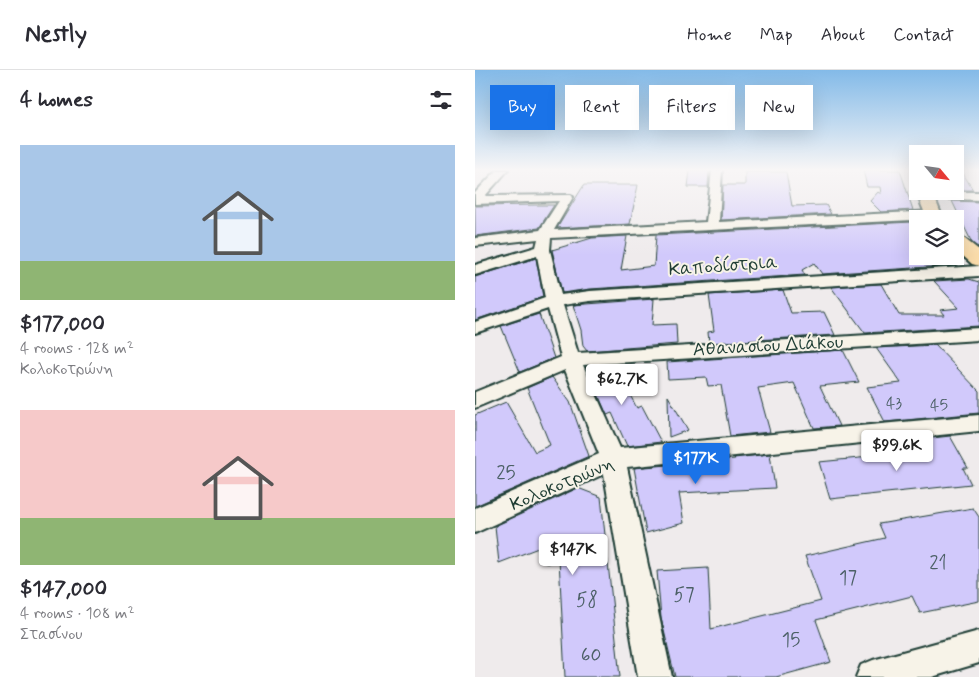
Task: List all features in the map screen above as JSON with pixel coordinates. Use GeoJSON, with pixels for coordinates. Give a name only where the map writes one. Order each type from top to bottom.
{"type":"FeatureCollection","features":[{"type":"Feature","properties":{"kind":"street"},"geometry":{"type":"LineString","coordinates":[[475,200],[526,198]]}},
{"type":"Feature","properties":{"kind":"street"},"geometry":{"type":"LineString","coordinates":[[566,198],[544,242],[554,300],[571,360],[613,459],[655,677]]}},
{"type":"Feature","properties":{"kind":"street"},"geometry":{"type":"LineString","coordinates":[[712,226],[714,198]]}},
{"type":"Feature","properties":{"kind":"street"},"geometry":{"type":"LineString","coordinates":[[475,242],[544,242],[712,226],[909,218]]}},
{"type":"Feature","properties":{"kind":"street"},"geometry":{"type":"LineString","coordinates":[[475,270],[544,242]]}},
{"type":"Feature","properties":{"kind":"street","name":"Καποδίστρια"},"geometry":{"type":"LineString","coordinates":[[475,328],[554,300],[590,296],[979,272]]}},
{"type":"Feature","properties":{"kind":"street","name":"Αθανασίου Διάκου"},"geometry":{"type":"LineString","coordinates":[[475,400],[571,360],[618,354],[979,334]]}},
{"type":"Feature","properties":{"kind":"street","name":"Κολοκοτρώνη"},"geometry":{"type":"LineString","coordinates":[[475,521],[613,459],[979,423]]}},
{"type":"Feature","properties":{"kind":"street"},"geometry":{"type":"LineString","coordinates":[[873,677],[979,647]]}},
{"type":"Feature","properties":{"kind":"building"},"geometry":{"type":"Polygon","coordinates":[[[576,198],[635,198],[630,224],[557,228],[576,198]]]}},
{"type":"Feature","properties":{"kind":"building"},"geometry":{"type":"Polygon","coordinates":[[[722,198],[791,198],[792,206],[826,205],[831,214],[721,220],[722,198]]]}},
{"type":"Feature","properties":{"kind":"building"},"geometry":{"type":"Polygon","coordinates":[[[872,198],[909,198],[913,210],[909,210],[881,212],[870,201],[872,198]]]}},
{"type":"Feature","properties":{"kind":"building"},"geometry":{"type":"Polygon","coordinates":[[[952,201],[979,202],[979,248],[972,243],[964,226],[964,210],[956,210],[952,201]]]}},
{"type":"Feature","properties":{"kind":"building"},"geometry":{"type":"Polygon","coordinates":[[[554,205],[539,228],[475,236],[475,206],[554,205]]]}},
{"type":"Feature","properties":{"kind":"building"},"geometry":{"type":"Polygon","coordinates":[[[909,222],[909,265],[958,265],[822,274],[814,263],[802,270],[805,275],[590,289],[562,293],[552,250],[592,238],[627,236],[621,270],[654,266],[656,235],[909,222]]]}},
{"type":"Feature","properties":{"kind":"building"},"geometry":{"type":"Polygon","coordinates":[[[536,258],[543,297],[475,320],[475,277],[536,258]]]}},
{"type":"Feature","properties":{"kind":"building"},"geometry":{"type":"Polygon","coordinates":[[[969,279],[979,282],[979,326],[865,333],[831,287],[881,284],[899,315],[944,315],[940,310],[959,308],[934,281],[969,279]]]}},
{"type":"Feature","properties":{"kind":"building"},"geometry":{"type":"Polygon","coordinates":[[[783,290],[791,313],[824,312],[835,335],[709,343],[708,332],[714,331],[709,295],[783,290]]]}},
{"type":"Feature","properties":{"kind":"building"},"geometry":{"type":"Polygon","coordinates":[[[654,299],[652,325],[676,324],[677,344],[587,351],[583,346],[581,330],[573,305],[654,299]]]}},
{"type":"Feature","properties":{"kind":"building"},"geometry":{"type":"Polygon","coordinates":[[[539,314],[554,358],[520,372],[501,326],[539,314]]]}},
{"type":"Feature","properties":{"kind":"building"},"geometry":{"type":"Polygon","coordinates":[[[935,345],[979,391],[979,413],[885,422],[867,387],[901,383],[876,348],[935,345]]]}},
{"type":"Feature","properties":{"kind":"building"},"geometry":{"type":"Polygon","coordinates":[[[843,350],[859,382],[820,386],[839,426],[814,428],[794,383],[758,388],[770,432],[730,436],[721,385],[708,386],[706,377],[668,379],[667,362],[843,350]]]}},
{"type":"Feature","properties":{"kind":"building"},"geometry":{"type":"Polygon","coordinates":[[[618,365],[629,384],[626,386],[624,384],[637,408],[642,406],[661,442],[627,446],[612,413],[607,415],[586,367],[618,365]]]}},
{"type":"Feature","properties":{"kind":"building"},"geometry":{"type":"Polygon","coordinates":[[[552,377],[570,402],[589,456],[475,506],[475,415],[506,402],[535,452],[550,445],[527,388],[552,377]]]}},
{"type":"Feature","properties":{"kind":"building"},"geometry":{"type":"Polygon","coordinates":[[[668,396],[688,430],[669,437],[668,396]]]}},
{"type":"Feature","properties":{"kind":"building"},"geometry":{"type":"Polygon","coordinates":[[[950,436],[968,468],[963,468],[971,484],[830,499],[819,462],[930,451],[924,439],[950,436]]]}},
{"type":"Feature","properties":{"kind":"building"},"geometry":{"type":"Polygon","coordinates":[[[770,454],[775,488],[679,493],[684,523],[646,533],[634,468],[770,454]]]}},
{"type":"Feature","properties":{"kind":"building"},"geometry":{"type":"Polygon","coordinates":[[[578,488],[601,497],[620,677],[565,677],[559,559],[546,564],[546,545],[499,563],[495,526],[578,488]]]}},
{"type":"Feature","properties":{"kind":"building"},"geometry":{"type":"Polygon","coordinates":[[[973,508],[979,517],[979,601],[920,613],[912,596],[816,620],[831,662],[776,677],[675,677],[661,618],[657,571],[708,568],[711,629],[821,601],[805,556],[885,538],[879,524],[973,508]]]}}]}
